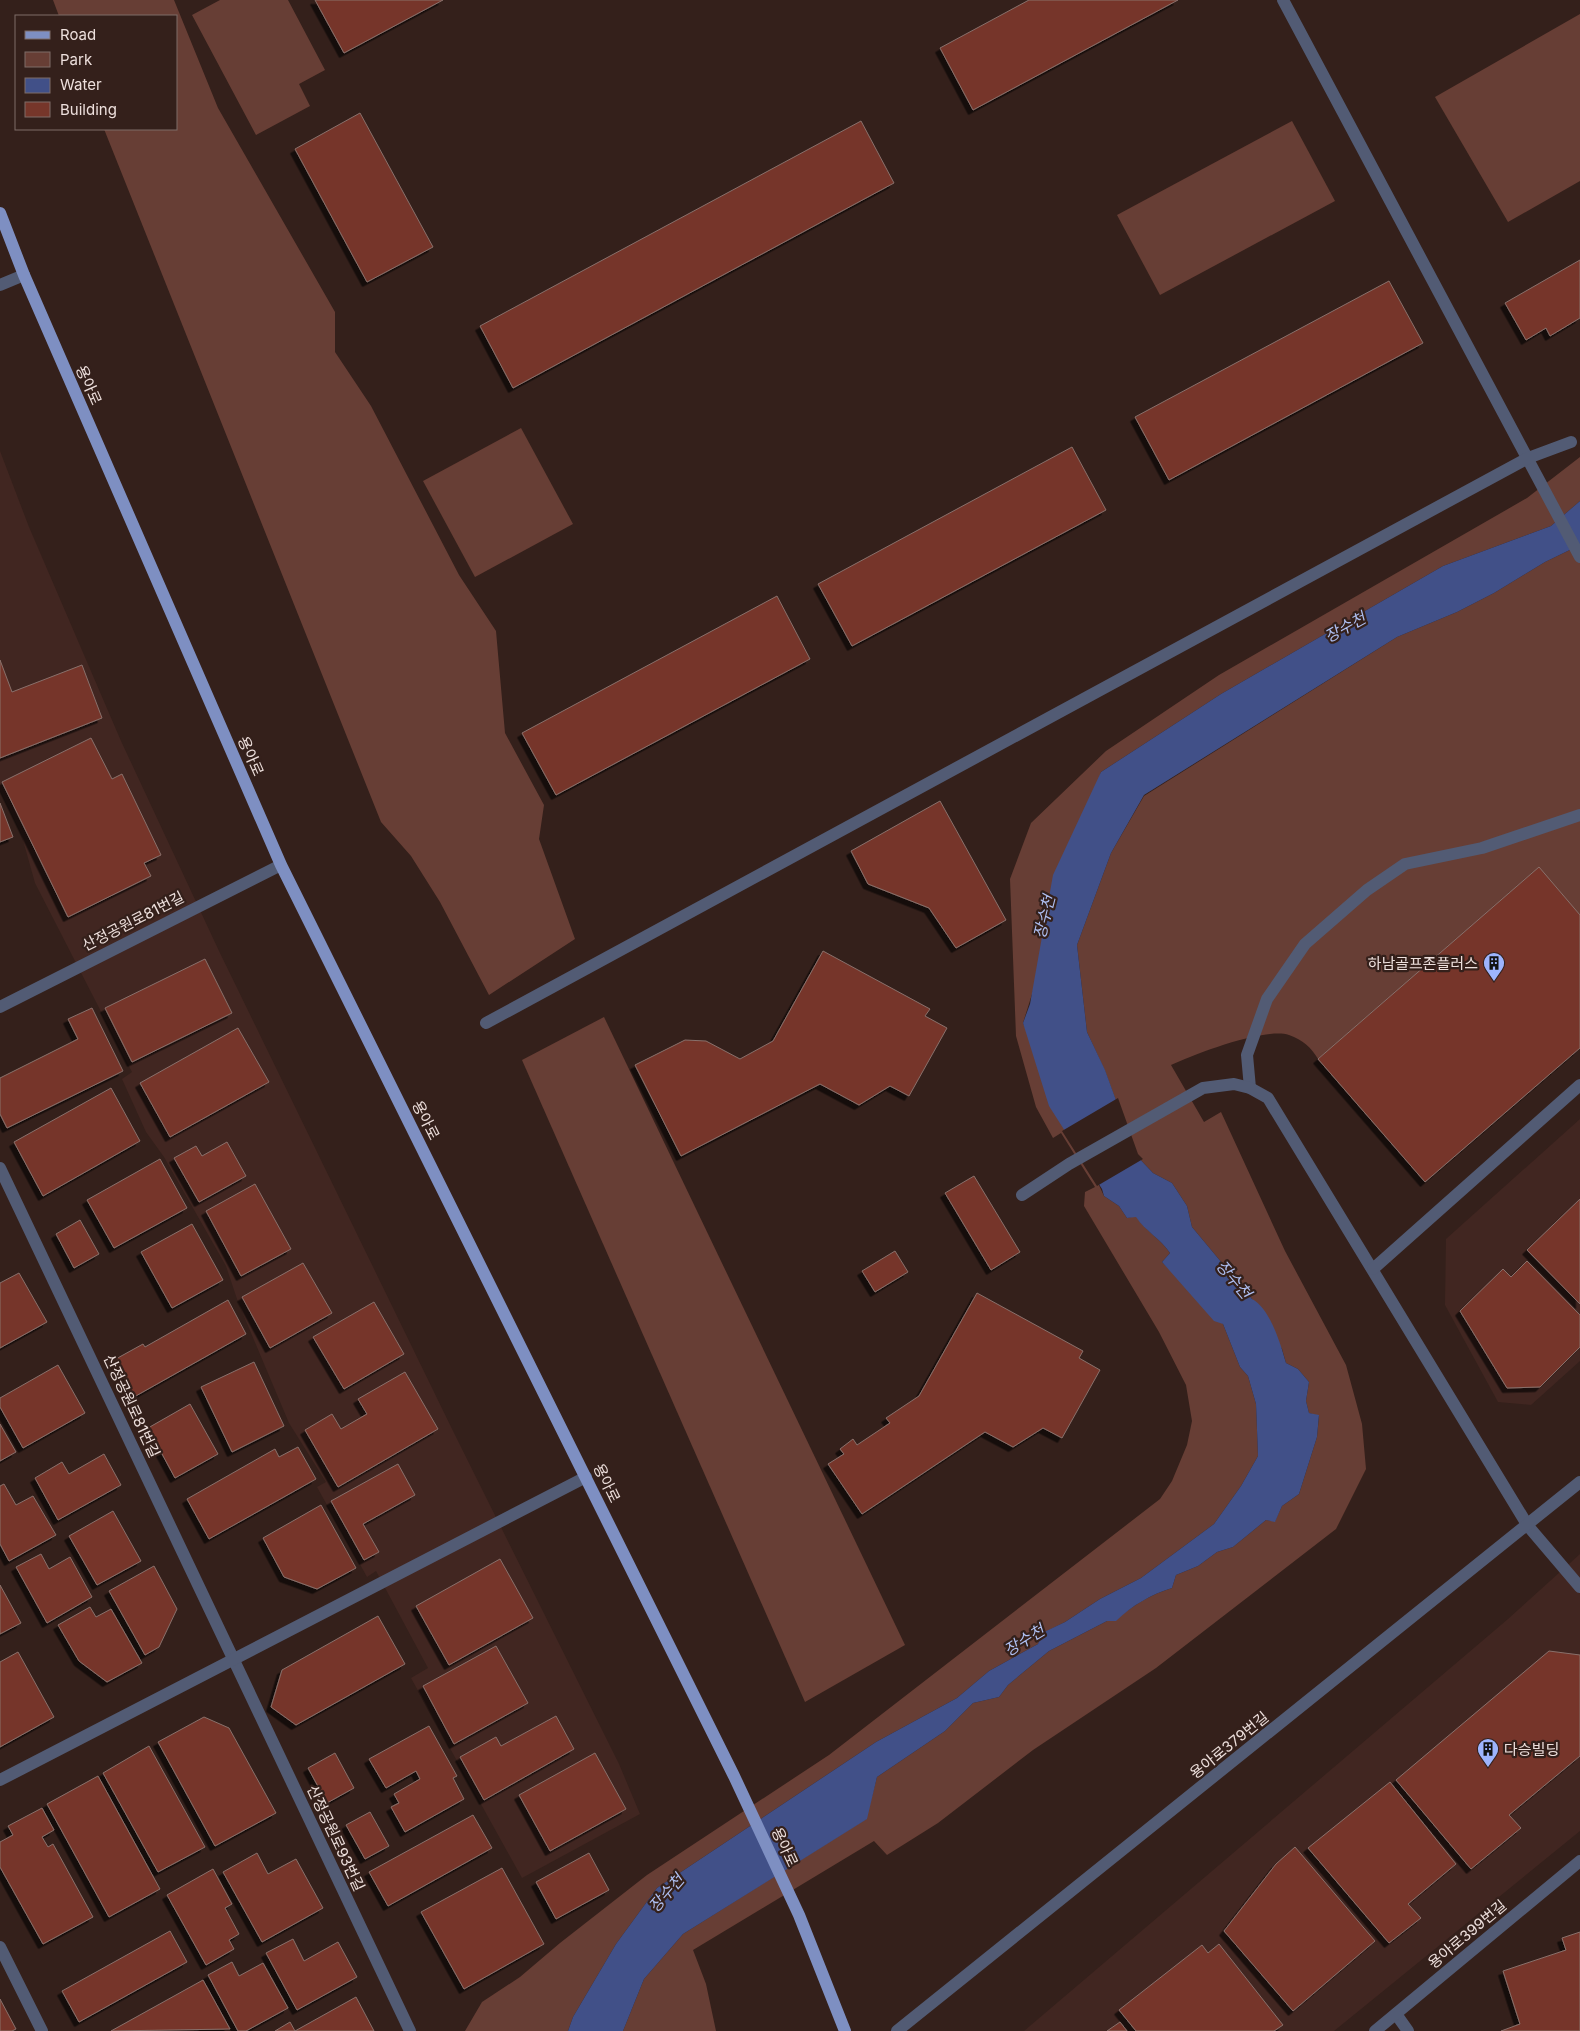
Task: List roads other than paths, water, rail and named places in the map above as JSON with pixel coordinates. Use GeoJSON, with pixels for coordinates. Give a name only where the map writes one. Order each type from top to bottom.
{"type":"FeatureCollection","features":[{"type":"Feature","properties":{"kind":"main road","name":"용아로"},"geometry":{"type":"LineString","coordinates":[[0,213],[24,275],[280,865],[734,1776],[799,1915],[845,2031]]}},
{"type":"Feature","properties":{"kind":"street"},"geometry":{"type":"LineString","coordinates":[[1283,0],[1580,557]]}},
{"type":"Feature","properties":{"kind":"street"},"geometry":{"type":"LineString","coordinates":[[0,285],[24,275]]}},
{"type":"Feature","properties":{"kind":"street"},"geometry":{"type":"LineString","coordinates":[[486,1023],[1528,458],[1571,442]]}},
{"type":"Feature","properties":{"kind":"street"},"geometry":{"type":"LineString","coordinates":[[1250,1088],[1247,1055],[1267,999],[1305,944],[1367,890],[1404,864],[1482,848],[1580,815]]}},
{"type":"Feature","properties":{"kind":"street","name":"산정공원로81번길"},"geometry":{"type":"LineString","coordinates":[[0,1007],[280,865]]}},
{"type":"Feature","properties":{"kind":"street"},"geometry":{"type":"LineString","coordinates":[[1022,1195],[1069,1164],[1203,1088],[1234,1084],[1250,1088],[1268,1098],[1528,1526],[1580,1587]]}},
{"type":"Feature","properties":{"kind":"street"},"geometry":{"type":"LineString","coordinates":[[1373,1269],[1580,1085]]}},
{"type":"Feature","properties":{"kind":"street","name":"산정공원로81번길"},"geometry":{"type":"LineString","coordinates":[[0,1168],[234,1658]]}},
{"type":"Feature","properties":{"kind":"street"},"geometry":{"type":"LineString","coordinates":[[0,1780],[586,1477]]}},
{"type":"Feature","properties":{"kind":"street","name":"용아로379번길"},"geometry":{"type":"LineString","coordinates":[[897,2031],[1528,1526],[1580,1482]]}},
{"type":"Feature","properties":{"kind":"street","name":"산정공원로93번길"},"geometry":{"type":"LineString","coordinates":[[234,1658],[410,2031]]}},
{"type":"Feature","properties":{"kind":"street","name":"용아로399번길"},"geometry":{"type":"LineString","coordinates":[[1375,2031],[1580,1861]]}},
{"type":"Feature","properties":{"kind":"street"},"geometry":{"type":"LineString","coordinates":[[0,1948],[42,2031]]}},
{"type":"Feature","properties":{"kind":"street"},"geometry":{"type":"LineString","coordinates":[[1396,2014],[1408,2031]]}},
{"type":"Feature","properties":{"kind":"water","name":"장수천"},"geometry":{"type":"Polygon","coordinates":[[[1580,501],[1580,545],[1545,562],[1494,593],[1457,612],[1397,637],[1144,795],[1111,853],[1077,945],[1087,1032],[1105,1070],[1136,1155],[1153,1173],[1172,1183],[1187,1206],[1192,1227],[1252,1299],[1264,1310],[1274,1328],[1286,1363],[1298,1369],[1309,1382],[1306,1401],[1309,1413],[1319,1415],[1317,1437],[1299,1494],[1282,1506],[1275,1522],[1266,1520],[1233,1547],[1217,1552],[1198,1566],[1176,1575],[1172,1588],[1142,1601],[1116,1621],[1107,1621],[1049,1651],[1008,1685],[999,1697],[973,1703],[945,1731],[877,1777],[867,1819],[683,1934],[644,1979],[623,2031],[568,2031],[573,2017],[616,1944],[657,1888],[876,1742],[957,1698],[989,1671],[1038,1644],[1042,1633],[1065,1622],[1100,1599],[1141,1578],[1214,1524],[1241,1486],[1258,1456],[1256,1404],[1248,1376],[1240,1367],[1223,1324],[1214,1321],[1162,1262],[1170,1253],[1166,1248],[1136,1217],[1127,1218],[1119,1206],[1104,1196],[1102,1189],[1049,1106],[1023,1023],[1030,1004],[1053,875],[1101,772],[1221,694],[1443,566],[1551,526],[1580,501]]]}},
{"type":"Feature","properties":{"kind":"place","name":"하남골프존플러스"},"geometry":{"type":"Point","coordinates":[1494,982]}},
{"type":"Feature","properties":{"kind":"place","name":"다승빌딩"},"geometry":{"type":"Point","coordinates":[1488,1768]}}]}
